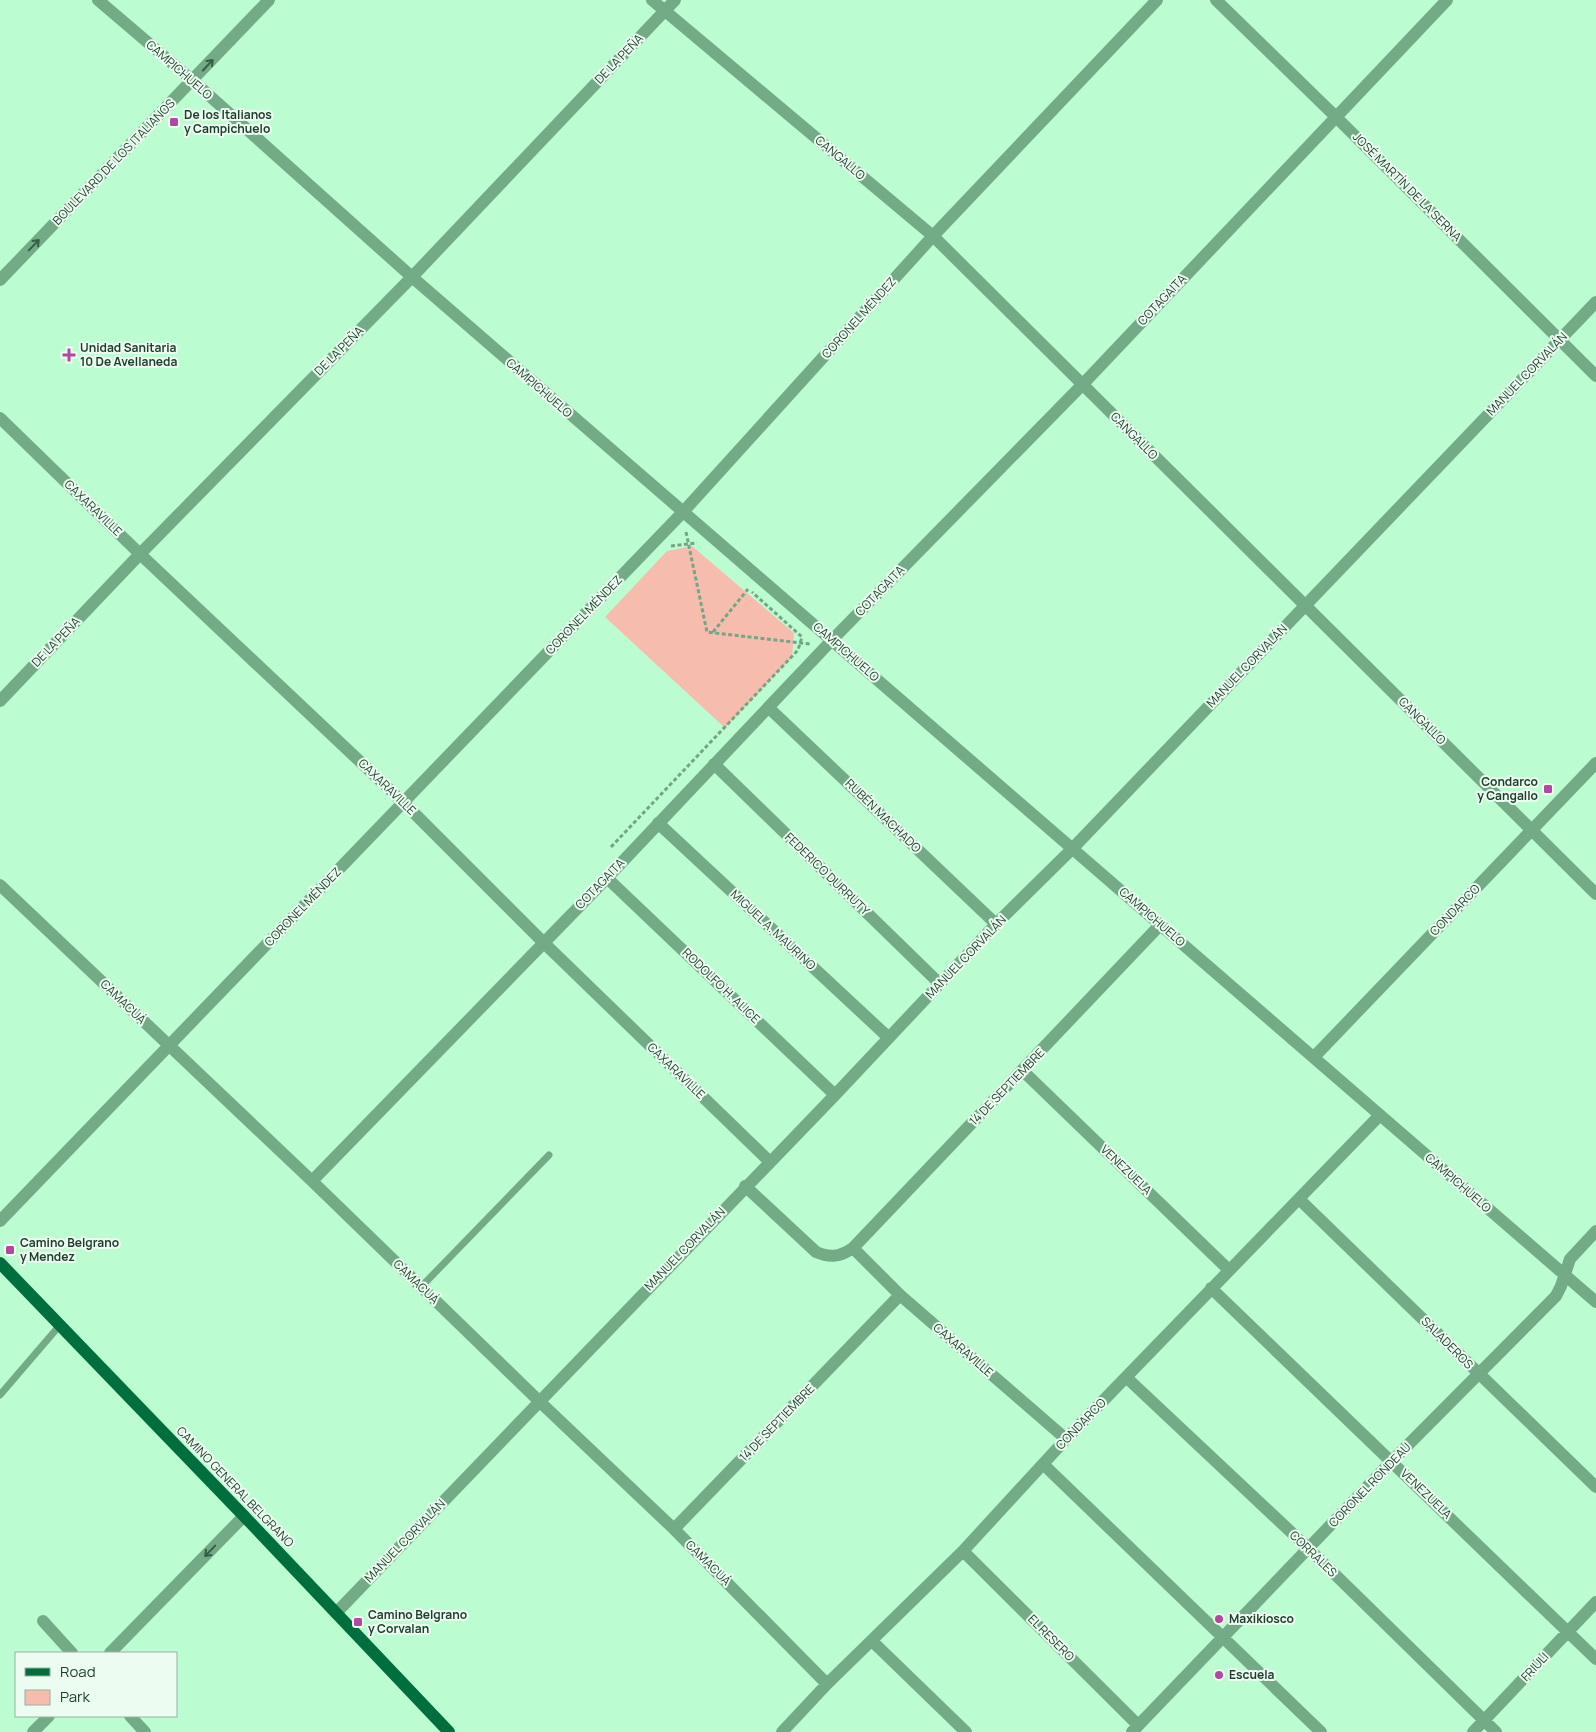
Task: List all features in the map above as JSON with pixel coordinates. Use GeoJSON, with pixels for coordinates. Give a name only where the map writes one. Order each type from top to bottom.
{"type":"FeatureCollection","features":[{"type":"Feature","properties":{"kind":"main road","name":"CAMINO GENERAL BELGRANO"},"geometry":{"type":"LineString","coordinates":[[0,1263],[449,1732]]}},
{"type":"Feature","properties":{"kind":"street","name":"CAMPICHUELO"},"geometry":{"type":"LineString","coordinates":[[98,0],[193,81],[412,277],[1596,1302]]}},
{"type":"Feature","properties":{"kind":"street","name":"BOULEVARD DE LOS ITALIANOS"},"geometry":{"type":"LineString","coordinates":[[0,280],[269,0]]}},
{"type":"Feature","properties":{"kind":"street","name":"CANGALLO"},"geometry":{"type":"LineString","coordinates":[[652,0],[933,236],[1596,894]]}},
{"type":"Feature","properties":{"kind":"street","name":"DE LA PEÑA"},"geometry":{"type":"LineString","coordinates":[[0,699],[412,277],[675,0]]}},
{"type":"Feature","properties":{"kind":"street","name":"CORONEL MÉNDEZ"},"geometry":{"type":"LineString","coordinates":[[0,1220],[683,512],[933,236],[1158,0]]}},
{"type":"Feature","properties":{"kind":"street","name":"JOSÉ MARTÍN DE LA SERNA"},"geometry":{"type":"LineString","coordinates":[[1216,0],[1336,116],[1596,376]]}},
{"type":"Feature","properties":{"kind":"street","name":"COTAGAITA"},"geometry":{"type":"LineString","coordinates":[[312,1181],[606,878],[832,640],[1083,384],[1447,0]]}},
{"type":"Feature","properties":{"kind":"street","name":"MANUEL CORVALÁN"},"geometry":{"type":"LineString","coordinates":[[336,1613],[769,1161],[835,1095],[996,924],[1073,848],[1596,302]]}},
{"type":"Feature","properties":{"kind":"street","name":"CAXARAVILLE"},"geometry":{"type":"LineString","coordinates":[[0,418],[140,554],[404,803],[543,942],[769,1161]]}},
{"type":"Feature","properties":{"kind":"street","name":"RUBÉN MACHADO"},"geometry":{"type":"LineString","coordinates":[[769,708],[996,924]]}},
{"type":"Feature","properties":{"kind":"street","name":"CONDARCO"},"geometry":{"type":"LineString","coordinates":[[1314,1057],[1596,763]]}},
{"type":"Feature","properties":{"kind":"street","name":"FEDERICO DURRUTY"},"geometry":{"type":"LineString","coordinates":[[714,764],[940,984]]}},
{"type":"Feature","properties":{"kind":"street","name":"MIGUEL A. MAURINO"},"geometry":{"type":"LineString","coordinates":[[658,823],[889,1038]]}},
{"type":"Feature","properties":{"kind":"street","name":"RODOLFO H. ALICE"},"geometry":{"type":"LineString","coordinates":[[606,878],[835,1095]]}},
{"type":"Feature","properties":{"kind":"street","name":"CAMACUÁ"},"geometry":{"type":"LineString","coordinates":[[0,885],[312,1181],[674,1529],[827,1684]]}},
{"type":"Feature","properties":{"kind":"street","name":"14 DE SEPTIEMBRE"},"geometry":{"type":"LineString","coordinates":[[853,1248],[1161,924]]}},
{"type":"Feature","properties":{"kind":"street","name":"VENEZUELA"},"geometry":{"type":"LineString","coordinates":[[1023,1071],[1229,1270]]}},
{"type":"Feature","properties":{"kind":"street","name":"CONDARCO"},"geometry":{"type":"LineString","coordinates":[[785,1731],[827,1684],[963,1551],[1066,1439],[1380,1115]]}},
{"type":"Feature","properties":{"kind":"street"},"geometry":{"type":"LineString","coordinates":[[745,1186],[816,1252],[835,1256],[853,1248]]}},
{"type":"Feature","properties":{"kind":"street","name":"SALADEROS"},"geometry":{"type":"LineString","coordinates":[[1299,1199],[1596,1487]]}},
{"type":"Feature","properties":{"kind":"street","name":"CORONEL RONDEAU"},"geometry":{"type":"LineString","coordinates":[[1135,1728],[1309,1550],[1392,1461],[1556,1296],[1570,1259],[1596,1231]]}},
{"type":"Feature","properties":{"kind":"street","name":"CAXARAVILLE"},"geometry":{"type":"LineString","coordinates":[[853,1248],[900,1295],[1066,1439]]}},
{"type":"Feature","properties":{"kind":"street","name":"VENEZUELA"},"geometry":{"type":"LineString","coordinates":[[1211,1288],[1596,1659]]}},
{"type":"Feature","properties":{"kind":"street","name":"14 DE SEPTIEMBRE"},"geometry":{"type":"LineString","coordinates":[[674,1529],[900,1295]]}},
{"type":"Feature","properties":{"kind":"street","name":"CORRALES"},"geometry":{"type":"LineString","coordinates":[[1127,1378],[1309,1550],[1496,1732]]}},
{"type":"Feature","properties":{"kind":"street"},"geometry":{"type":"LineString","coordinates":[[1043,1464],[1321,1732]]}},
{"type":"Feature","properties":{"kind":"street"},"geometry":{"type":"LineString","coordinates":[[111,1652],[244,1516]]}},
{"type":"Feature","properties":{"kind":"street","name":"EL RESERO"},"geometry":{"type":"LineString","coordinates":[[963,1551],[1135,1728]]}},
{"type":"Feature","properties":{"kind":"street","name":"FRIULI"},"geometry":{"type":"LineString","coordinates":[[1473,1732],[1596,1602]]}},
{"type":"Feature","properties":{"kind":"street"},"geometry":{"type":"LineString","coordinates":[[43,1621],[71,1652]]}},
{"type":"Feature","properties":{"kind":"street"},"geometry":{"type":"LineString","coordinates":[[872,1641],[966,1732]]}},
{"type":"Feature","properties":{"kind":"street"},"geometry":{"type":"LineString","coordinates":[[33,1732],[48,1717]]}},
{"type":"Feature","properties":{"kind":"street"},"geometry":{"type":"LineString","coordinates":[[131,1717],[145,1732]]}},
{"type":"Feature","properties":{"kind":"lane"},"geometry":{"type":"LineString","coordinates":[[421,1287],[549,1155]]}},
{"type":"Feature","properties":{"kind":"lane"},"geometry":{"type":"LineString","coordinates":[[0,1395],[60,1325]]}},
{"type":"Feature","properties":{"kind":"path"},"geometry":{"type":"LineString","coordinates":[[694,522],[686,533],[707,632],[810,644]]}},
{"type":"Feature","properties":{"kind":"path"},"geometry":{"type":"LineString","coordinates":[[665,553],[672,546],[696,543],[704,549]]}},
{"type":"Feature","properties":{"kind":"path"},"geometry":{"type":"LineString","coordinates":[[612,847],[798,650],[802,637],[741,582]]}},
{"type":"Feature","properties":{"kind":"path"},"geometry":{"type":"LineString","coordinates":[[712,632],[748,589]]}},
{"type":"Feature","properties":{"kind":"green space"},"geometry":{"type":"Polygon","coordinates":[[[692,546],[794,633],[792,657],[725,728],[605,617],[667,551],[692,546]]]}},
{"type":"Feature","properties":{"kind":"place","name":"De los Italianos y Campichuelo"},"geometry":{"type":"Point","coordinates":[174,122]}},
{"type":"Feature","properties":{"kind":"place","name":"Unidad Sanitaria 10 De Avellaneda"},"geometry":{"type":"Point","coordinates":[69,355]}},
{"type":"Feature","properties":{"kind":"place","name":"Condarco y Cangallo"},"geometry":{"type":"Point","coordinates":[1548,789]}},
{"type":"Feature","properties":{"kind":"place","name":"Camino Belgrano y Mendez"},"geometry":{"type":"Point","coordinates":[10,1250]}},
{"type":"Feature","properties":{"kind":"place","name":"Maxikiosco"},"geometry":{"type":"Point","coordinates":[1219,1619]}},
{"type":"Feature","properties":{"kind":"place","name":"Camino Belgrano y Corvalan"},"geometry":{"type":"Point","coordinates":[358,1622]}},
{"type":"Feature","properties":{"kind":"place","name":"Escuela"},"geometry":{"type":"Point","coordinates":[1219,1675]}}]}
